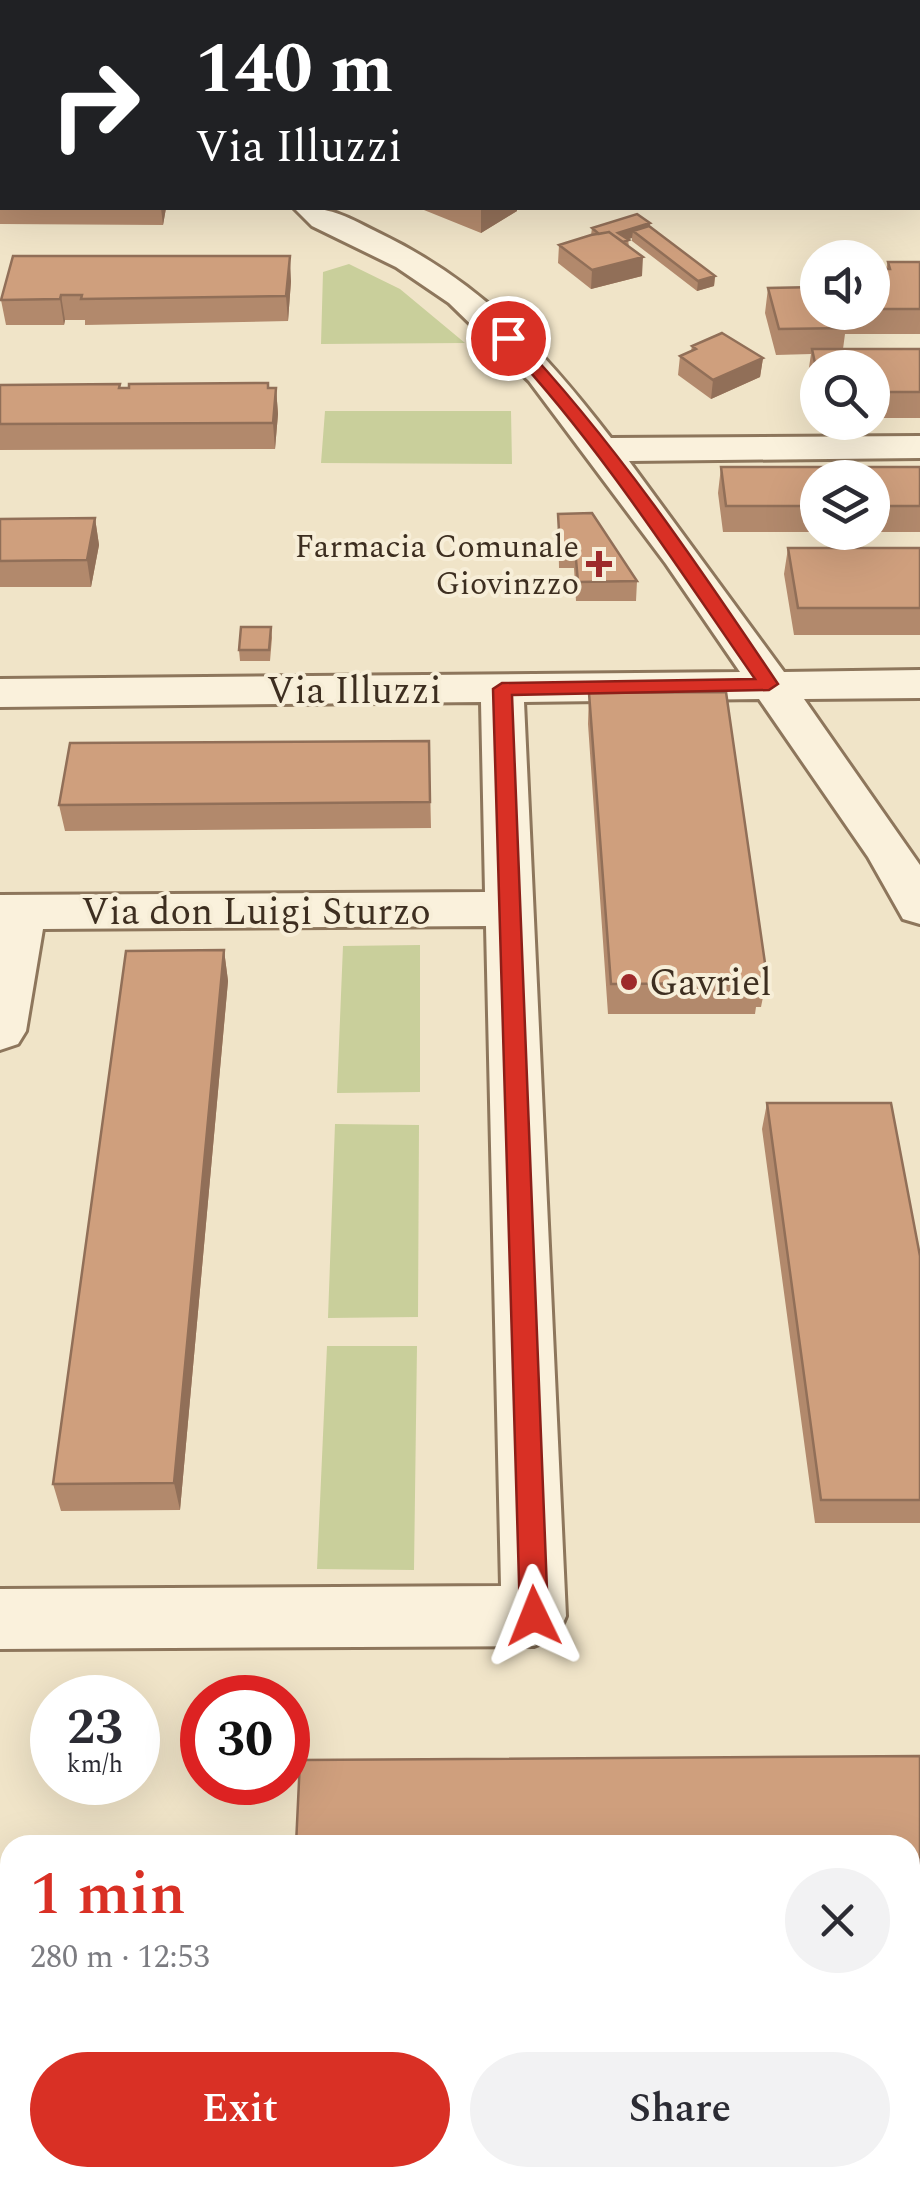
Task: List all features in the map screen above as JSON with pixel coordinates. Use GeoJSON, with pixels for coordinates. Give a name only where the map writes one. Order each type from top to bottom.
{"type":"FeatureCollection","features":[{"type":"Feature","properties":{"kind":"street"},"geometry":{"type":"LineString","coordinates":[[313,210],[408,260],[460,296],[542,374],[888,850],[920,908]]}},
{"type":"Feature","properties":{"kind":"street"},"geometry":{"type":"LineString","coordinates":[[600,450],[920,447]]}},
{"type":"Feature","properties":{"kind":"street","name":"Via Illuzzi"},"geometry":{"type":"LineString","coordinates":[[0,693],[920,684]]}},
{"type":"Feature","properties":{"kind":"street"},"geometry":{"type":"LineString","coordinates":[[0,1619],[534,1616],[502,689]]}},
{"type":"Feature","properties":{"kind":"street","name":"Via don Luigi Sturzo"},"geometry":{"type":"LineString","coordinates":[[11,912],[511,909]]}},
{"type":"Feature","properties":{"kind":"street"},"geometry":{"type":"LineString","coordinates":[[0,1031],[11,912]]}},
{"type":"Feature","properties":{"kind":"green space"},"geometry":{"type":"Polygon","coordinates":[[[349,264],[400,289],[465,343],[321,344],[323,272],[349,264]]]}},
{"type":"Feature","properties":{"kind":"green space"},"geometry":{"type":"Polygon","coordinates":[[[325,411],[511,411],[512,464],[321,463],[325,411]]]}},
{"type":"Feature","properties":{"kind":"green space"},"geometry":{"type":"Polygon","coordinates":[[[420,945],[420,1092],[337,1093],[343,946],[420,945]]]}},
{"type":"Feature","properties":{"kind":"green space"},"geometry":{"type":"Polygon","coordinates":[[[335,1124],[419,1125],[418,1317],[328,1318],[335,1124]]]}},
{"type":"Feature","properties":{"kind":"green space"},"geometry":{"type":"Polygon","coordinates":[[[327,1346],[417,1346],[414,1570],[317,1569],[327,1346]]]}},
{"type":"Feature","properties":{"kind":"building"},"geometry":{"type":"Polygon","coordinates":[[[637,214],[650,223],[618,233],[629,240],[623,242],[609,232],[599,234],[592,228],[637,214]]]}},
{"type":"Feature","properties":{"kind":"building"},"geometry":{"type":"Polygon","coordinates":[[[649,226],[715,276],[698,281],[633,231],[649,226]]]}},
{"type":"Feature","properties":{"kind":"building"},"geometry":{"type":"Polygon","coordinates":[[[609,232],[643,257],[592,270],[559,245],[591,235],[609,232]]]}},
{"type":"Feature","properties":{"kind":"building"},"geometry":{"type":"Polygon","coordinates":[[[13,256],[290,256],[286,296],[81,299],[82,295],[61,295],[60,299],[1,300],[13,256]]]}},
{"type":"Feature","properties":{"kind":"building"},"geometry":{"type":"Polygon","coordinates":[[[890,262],[920,262],[920,309],[890,309],[890,262]]]}},
{"type":"Feature","properties":{"kind":"building"},"geometry":{"type":"Polygon","coordinates":[[[800,287],[800,329],[779,329],[768,288],[800,287]]]}},
{"type":"Feature","properties":{"kind":"building"},"geometry":{"type":"Polygon","coordinates":[[[722,333],[763,358],[713,380],[680,356],[696,349],[692,346],[722,333]]]}},
{"type":"Feature","properties":{"kind":"building"},"geometry":{"type":"Polygon","coordinates":[[[920,349],[920,392],[890,392],[890,350],[812,350],[920,349]]]}},
{"type":"Feature","properties":{"kind":"building"},"geometry":{"type":"Polygon","coordinates":[[[268,383],[268,388],[276,388],[273,423],[0,424],[0,385],[120,384],[119,388],[129,388],[129,384],[268,383]]]}},
{"type":"Feature","properties":{"kind":"building"},"geometry":{"type":"Polygon","coordinates":[[[721,467],[800,467],[800,506],[726,506],[721,467]]]}},
{"type":"Feature","properties":{"kind":"building"},"geometry":{"type":"Polygon","coordinates":[[[890,467],[920,467],[920,506],[890,506],[890,467]]]}},
{"type":"Feature","properties":{"kind":"building"},"geometry":{"type":"Polygon","coordinates":[[[592,513],[637,581],[578,582],[575,548],[560,549],[558,514],[592,513]]]}},
{"type":"Feature","properties":{"kind":"building"},"geometry":{"type":"Polygon","coordinates":[[[95,518],[87,560],[0,561],[0,519],[95,518]]]}},
{"type":"Feature","properties":{"kind":"building"},"geometry":{"type":"Polygon","coordinates":[[[788,548],[920,548],[920,608],[798,608],[788,548]]]}},
{"type":"Feature","properties":{"kind":"building"},"geometry":{"type":"Polygon","coordinates":[[[241,627],[271,627],[269,650],[239,650],[241,627]]]}},
{"type":"Feature","properties":{"kind":"building"},"geometry":{"type":"Polygon","coordinates":[[[726,692],[767,977],[760,977],[760,983],[611,984],[589,693],[726,692]]]}},
{"type":"Feature","properties":{"kind":"building"},"geometry":{"type":"Polygon","coordinates":[[[429,741],[430,802],[59,805],[70,743],[429,741]]]}},
{"type":"Feature","properties":{"kind":"building"},"geometry":{"type":"Polygon","coordinates":[[[224,950],[174,1483],[53,1484],[126,951],[224,950]]]}},
{"type":"Feature","properties":{"kind":"building"},"geometry":{"type":"Polygon","coordinates":[[[767,1103],[891,1103],[920,1256],[920,1500],[821,1500],[767,1103]]]}},
{"type":"Feature","properties":{"kind":"building"},"geometry":{"type":"Polygon","coordinates":[[[920,1756],[920,1835],[296,1835],[298,1805],[310,1805],[310,1760],[920,1756]]]}},
{"type":"Feature","properties":{"kind":"place","name":"Farmacia Comunale Giovinzzo"},"geometry":{"type":"Point","coordinates":[599,564]}},
{"type":"Feature","properties":{"kind":"place","name":"Gavriel"},"geometry":{"type":"Point","coordinates":[629,982]}},
{"type":"Feature","properties":{"kind":"route"},"geometry":{"type":"LineString","coordinates":[[508,338],[542,374],[640,502],[769,684],[502,689],[534,1616]]}}]}
